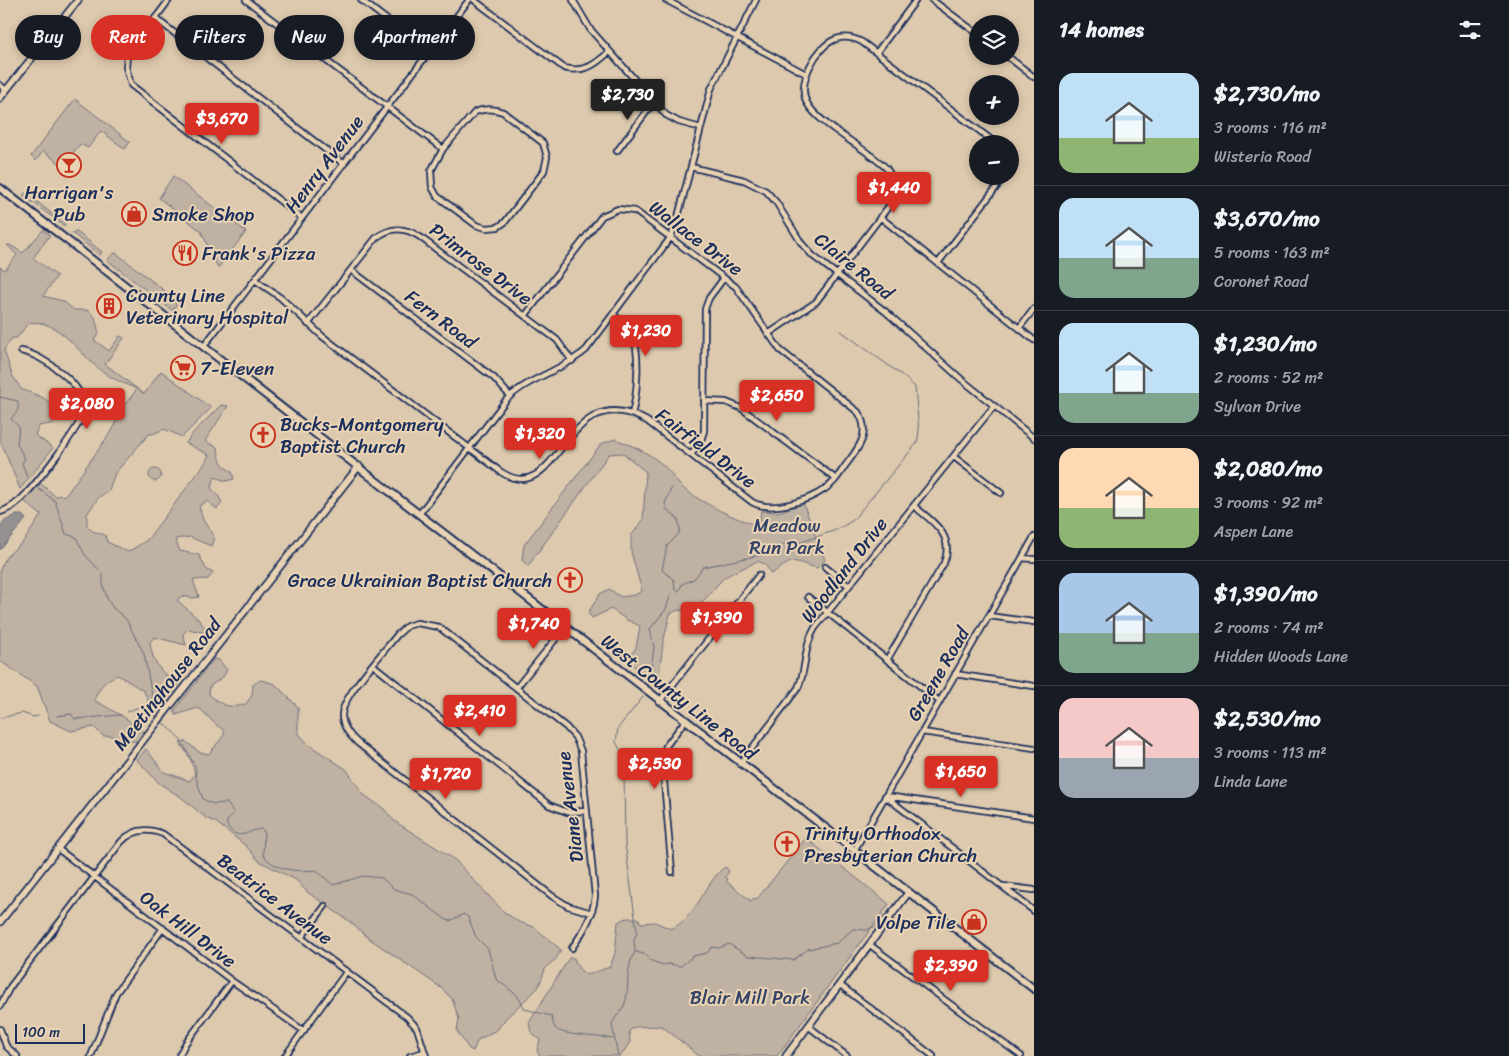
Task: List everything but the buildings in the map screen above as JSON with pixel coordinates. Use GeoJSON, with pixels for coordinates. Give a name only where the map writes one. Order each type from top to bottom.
{"type":"FeatureCollection","features":[{"type":"Feature","properties":{"kind":"main road","name":"West County Line Road"},"geometry":{"type":"LineString","coordinates":[[0,188],[566,626],[659,702],[1034,989]]}},
{"type":"Feature","properties":{"kind":"street"},"geometry":{"type":"LineString","coordinates":[[0,98],[78,0]]}},
{"type":"Feature","properties":{"kind":"street"},"geometry":{"type":"LineString","coordinates":[[158,15],[170,0]]}},
{"type":"Feature","properties":{"kind":"street"},"geometry":{"type":"LineString","coordinates":[[246,0],[443,149]]}},
{"type":"Feature","properties":{"kind":"street"},"geometry":{"type":"LineString","coordinates":[[361,0],[381,15]]}},
{"type":"Feature","properties":{"kind":"street","name":"Henry Avenue"},"geometry":{"type":"LineString","coordinates":[[457,15],[469,0]]}},
{"type":"Feature","properties":{"kind":"street"},"geometry":{"type":"LineString","coordinates":[[474,0],[564,68],[578,70],[589,68],[609,52]]}},
{"type":"Feature","properties":{"kind":"street"},"geometry":{"type":"LineString","coordinates":[[573,0],[590,29],[654,102],[672,119],[701,128]]}},
{"type":"Feature","properties":{"kind":"street"},"geometry":{"type":"LineString","coordinates":[[666,0],[806,74]]}},
{"type":"Feature","properties":{"kind":"street"},"geometry":{"type":"LineString","coordinates":[[420,513],[510,396],[524,386],[572,361],[589,345],[671,237],[692,166],[711,89],[756,0]]}},
{"type":"Feature","properties":{"kind":"street"},"geometry":{"type":"LineString","coordinates":[[877,52],[916,0]]}},
{"type":"Feature","properties":{"kind":"street"},"geometry":{"type":"LineString","coordinates":[[932,0],[969,27]]}},
{"type":"Feature","properties":{"kind":"street"},"geometry":{"type":"LineString","coordinates":[[165,26],[344,164]]}},
{"type":"Feature","properties":{"kind":"street"},"geometry":{"type":"LineString","coordinates":[[768,334],[811,306],[880,217],[893,196],[893,185],[889,173],[882,164],[812,110],[804,94],[803,83],[806,74],[822,49],[836,39],[847,38],[857,40],[877,52],[985,135]]}},
{"type":"Feature","properties":{"kind":"street"},"geometry":{"type":"LineString","coordinates":[[127,60],[129,81],[139,93],[302,218]]}},
{"type":"Feature","properties":{"kind":"street","name":"Henry Avenue"},"geometry":{"type":"LineString","coordinates":[[204,346],[423,60]]}},
{"type":"Feature","properties":{"kind":"street"},"geometry":{"type":"LineString","coordinates":[[1018,65],[1034,77]]}},
{"type":"Feature","properties":{"kind":"street"},"geometry":{"type":"LineString","coordinates":[[0,85],[6,90]]}},
{"type":"Feature","properties":{"kind":"street"},"geometry":{"type":"LineString","coordinates":[[617,151],[654,102]]}},
{"type":"Feature","properties":{"kind":"street"},"geometry":{"type":"LineString","coordinates":[[482,109],[496,109],[503,112],[543,143],[547,163],[544,171],[505,222],[498,227],[486,228],[468,220],[437,196],[432,187],[431,171],[443,149],[476,112],[482,109]]}},
{"type":"Feature","properties":{"kind":"street","name":"Claire Road"},"geometry":{"type":"LineString","coordinates":[[692,166],[744,180],[766,192],[776,202],[807,250],[892,316],[994,406],[1034,438]]}},
{"type":"Feature","properties":{"kind":"street"},"geometry":{"type":"LineString","coordinates":[[938,263],[998,185]]}},
{"type":"Feature","properties":{"kind":"street","name":"Wallace Drive"},"geometry":{"type":"LineString","coordinates":[[525,316],[599,219],[607,212],[618,209],[635,211],[741,292],[780,350],[854,407],[861,415],[864,427],[863,440],[836,479]]}},
{"type":"Feature","properties":{"kind":"street"},"geometry":{"type":"LineString","coordinates":[[880,217],[1034,340]]}},
{"type":"Feature","properties":{"kind":"street","name":"Primrose Drive"},"geometry":{"type":"LineString","coordinates":[[308,324],[381,234],[390,230],[407,230],[420,237],[557,340],[572,361]]}},
{"type":"Feature","properties":{"kind":"street","name":"Fern Road"},"geometry":{"type":"LineString","coordinates":[[351,270],[494,378],[510,396]]}},
{"type":"Feature","properties":{"kind":"street"},"geometry":{"type":"LineString","coordinates":[[691,455],[703,436],[705,309],[709,298],[724,278]]}},
{"type":"Feature","properties":{"kind":"street","name":"Fairfield Drive"},"geometry":{"type":"LineString","coordinates":[[255,280],[282,298],[308,324],[469,448],[506,475],[516,479],[527,479],[545,469],[577,428],[588,419],[609,412],[632,414],[647,421],[752,502],[770,508],[817,494],[836,479]]}},
{"type":"Feature","properties":{"kind":"street"},"geometry":{"type":"LineString","coordinates":[[1019,328],[1034,309]]}},
{"type":"Feature","properties":{"kind":"street"},"geometry":{"type":"LineString","coordinates":[[613,314],[629,329],[636,345],[636,396],[632,414]]}},
{"type":"Feature","properties":{"kind":"street"},"geometry":{"type":"LineString","coordinates":[[0,512],[10,508],[22,498],[78,426],[85,409],[81,394],[76,385],[40,358],[21,351]]}},
{"type":"Feature","properties":{"kind":"street"},"geometry":{"type":"LineString","coordinates":[[704,401],[726,402],[741,408],[836,479]]}},
{"type":"Feature","properties":{"kind":"street","name":"Woodland Drive"},"geometry":{"type":"LineString","coordinates":[[740,764],[798,688],[803,676],[809,640],[828,612],[994,406]]}},
{"type":"Feature","properties":{"kind":"street"},"geometry":{"type":"LineString","coordinates":[[954,456],[1001,493]]}},
{"type":"Feature","properties":{"kind":"street","name":"Meetinghouse Road"},"geometry":{"type":"LineString","coordinates":[[0,922],[359,466]]}},
{"type":"Feature","properties":{"kind":"street"},"geometry":{"type":"LineString","coordinates":[[888,660],[944,563],[947,553],[943,532],[914,506]]}},
{"type":"Feature","properties":{"kind":"street","name":"Greene Road"},"geometry":{"type":"LineString","coordinates":[[854,851],[1034,537]]}},
{"type":"Feature","properties":{"kind":"street"},"geometry":{"type":"LineString","coordinates":[[1022,558],[1034,560]]}},
{"type":"Feature","properties":{"kind":"street"},"geometry":{"type":"LineString","coordinates":[[825,567],[849,586]]}},
{"type":"Feature","properties":{"kind":"street"},"geometry":{"type":"LineString","coordinates":[[659,702],[759,575]]}},
{"type":"Feature","properties":{"kind":"street"},"geometry":{"type":"LineString","coordinates":[[808,597],[939,701]]}},
{"type":"Feature","properties":{"kind":"street"},"geometry":{"type":"LineString","coordinates":[[989,616],[1034,622]]}},
{"type":"Feature","properties":{"kind":"street","name":"Diane Avenue"},"geometry":{"type":"LineString","coordinates":[[572,948],[592,914],[595,896],[581,751],[575,737],[517,687],[440,627],[428,624],[412,624],[401,630],[344,705],[342,719],[350,735],[552,896],[568,906],[592,914]]}},
{"type":"Feature","properties":{"kind":"street"},"geometry":{"type":"LineString","coordinates":[[517,687],[566,626]]}},
{"type":"Feature","properties":{"kind":"street"},"geometry":{"type":"LineString","coordinates":[[373,666],[549,805],[567,812],[587,811]]}},
{"type":"Feature","properties":{"kind":"street"},"geometry":{"type":"LineString","coordinates":[[955,674],[1034,686]]}},
{"type":"Feature","properties":{"kind":"street"},"geometry":{"type":"LineString","coordinates":[[672,872],[662,759],[666,746],[685,721]]}},
{"type":"Feature","properties":{"kind":"street"},"geometry":{"type":"LineString","coordinates":[[922,732],[1034,748]]}},
{"type":"Feature","properties":{"kind":"street"},"geometry":{"type":"LineString","coordinates":[[885,796],[1034,818]]}},
{"type":"Feature","properties":{"kind":"street"},"geometry":{"type":"LineString","coordinates":[[885,796],[1034,911]]}},
{"type":"Feature","properties":{"kind":"street","name":"Beatrice Avenue"},"geometry":{"type":"LineString","coordinates":[[0,1006],[10,987],[125,838],[138,831],[155,831],[163,834],[411,1020],[417,1028],[425,1054]]}},
{"type":"Feature","properties":{"kind":"street","name":"Oak Hill Drive"},"geometry":{"type":"LineString","coordinates":[[58,849],[232,981],[304,1031]]}},
{"type":"Feature","properties":{"kind":"street"},"geometry":{"type":"LineString","coordinates":[[1001,886],[1034,890]]}},
{"type":"Feature","properties":{"kind":"street"},"geometry":{"type":"LineString","coordinates":[[786,1056],[908,893]]}},
{"type":"Feature","properties":{"kind":"street"},"geometry":{"type":"LineString","coordinates":[[301,938],[325,906]]}},
{"type":"Feature","properties":{"kind":"street"},"geometry":{"type":"LineString","coordinates":[[91,1056],[116,993],[163,928]]}},
{"type":"Feature","properties":{"kind":"street"},"geometry":{"type":"LineString","coordinates":[[870,945],[1021,1056]]}},
{"type":"Feature","properties":{"kind":"street"},"geometry":{"type":"LineString","coordinates":[[285,1056],[347,972]]}},
{"type":"Feature","properties":{"kind":"street"},"geometry":{"type":"LineString","coordinates":[[179,1056],[184,1044],[232,981]]}},
{"type":"Feature","properties":{"kind":"street"},"geometry":{"type":"LineString","coordinates":[[840,985],[933,1056]]}},
{"type":"Feature","properties":{"kind":"street"},"geometry":{"type":"LineString","coordinates":[[808,1026],[847,1056]]}},
{"type":"Feature","properties":{"kind":"street"},"geometry":{"type":"LineString","coordinates":[[0,1029],[6,1046],[17,1056]]}},
{"type":"Feature","properties":{"kind":"street"},"geometry":{"type":"LineString","coordinates":[[410,1056],[425,1054]]}},
{"type":"Feature","properties":{"kind":"green space"},"geometry":{"type":"Polygon","coordinates":[[[75,99],[130,142],[125,149],[101,131],[88,148],[80,144],[63,166],[43,151],[36,161],[31,156],[75,99]]]}},
{"type":"Feature","properties":{"kind":"green space"},"geometry":{"type":"Polygon","coordinates":[[[173,176],[246,232],[218,268],[201,231],[159,198],[173,176]]]}},
{"type":"Feature","properties":{"kind":"green space"},"geometry":{"type":"Polygon","coordinates":[[[26,193],[65,224],[64,226],[23,195],[26,193]]]}},
{"type":"Feature","properties":{"kind":"green space"},"geometry":{"type":"Polygon","coordinates":[[[43,230],[50,235],[33,258],[57,276],[43,296],[63,301],[74,310],[87,310],[95,317],[99,334],[94,340],[109,351],[120,336],[124,338],[105,364],[144,394],[161,371],[211,408],[182,437],[164,429],[149,434],[115,473],[109,490],[99,497],[87,514],[87,526],[92,531],[105,535],[107,542],[128,552],[147,540],[204,465],[209,455],[186,443],[192,434],[221,405],[228,406],[205,441],[218,448],[222,462],[232,472],[234,479],[226,481],[215,477],[211,488],[218,495],[222,503],[217,509],[207,501],[199,506],[203,520],[214,537],[211,546],[190,537],[175,539],[180,551],[199,555],[206,569],[213,573],[208,579],[193,580],[199,597],[182,596],[177,600],[207,630],[202,632],[188,629],[183,634],[186,645],[154,637],[150,642],[153,657],[158,666],[165,674],[176,681],[178,685],[159,710],[153,711],[144,691],[118,675],[103,684],[94,700],[124,717],[144,732],[137,741],[103,736],[94,727],[71,731],[50,721],[37,686],[0,661],[0,569],[7,556],[24,541],[41,515],[24,501],[40,483],[55,496],[66,495],[113,429],[120,411],[137,389],[114,379],[102,371],[68,339],[50,326],[28,323],[17,338],[12,338],[4,350],[12,375],[21,389],[45,399],[52,408],[54,423],[39,426],[35,435],[53,448],[20,489],[0,440],[0,267],[5,270],[17,255],[7,245],[23,253],[43,230]]]}},
{"type":"Feature","properties":{"kind":"green space"},"geometry":{"type":"Polygon","coordinates":[[[77,232],[102,252],[100,255],[72,233],[77,232]]]}},
{"type":"Feature","properties":{"kind":"green space"},"geometry":{"type":"Polygon","coordinates":[[[116,253],[175,299],[176,305],[173,311],[107,260],[116,253]]]}},
{"type":"Feature","properties":{"kind":"green space","name":"Meadow Run Park"},"geometry":{"type":"Polygon","coordinates":[[[615,439],[650,455],[668,470],[681,486],[700,500],[750,523],[759,526],[761,511],[779,512],[803,503],[825,560],[817,568],[793,562],[771,574],[765,564],[757,561],[725,577],[704,600],[692,609],[678,610],[670,614],[663,643],[658,685],[626,660],[636,648],[640,626],[611,609],[592,618],[588,613],[600,594],[609,589],[621,597],[635,595],[642,591],[631,552],[631,536],[643,520],[646,472],[623,453],[609,454],[528,566],[522,560],[524,545],[601,444],[615,439]]]}},
{"type":"Feature","properties":{"kind":"green space"},"geometry":{"type":"Polygon","coordinates":[[[153,469],[157,469],[161,475],[157,481],[153,481],[149,477],[149,473],[153,469]]]}},
{"type":"Feature","properties":{"kind":"green space"},"geometry":{"type":"Polygon","coordinates":[[[214,659],[219,660],[227,670],[223,677],[210,686],[209,694],[213,698],[222,704],[230,706],[246,704],[252,695],[253,684],[261,680],[275,684],[298,707],[298,733],[309,745],[346,769],[364,795],[384,809],[394,821],[454,859],[504,912],[519,922],[534,927],[561,950],[556,959],[546,967],[538,988],[505,1019],[498,1029],[478,1040],[473,1051],[469,1049],[457,1031],[459,1019],[452,999],[440,987],[370,939],[349,921],[307,892],[296,880],[259,861],[246,846],[217,823],[206,818],[181,797],[160,784],[137,760],[146,749],[164,772],[190,781],[196,772],[195,765],[180,743],[185,741],[199,752],[209,754],[224,735],[224,730],[198,708],[176,715],[174,711],[214,659]]]}},
{"type":"Feature","properties":{"kind":"green space","name":"Blair Mill Park"},"geometry":{"type":"Polygon","coordinates":[[[806,838],[889,904],[777,1056],[699,1056],[662,1026],[635,1027],[629,1031],[630,1042],[621,1056],[540,1056],[537,1051],[540,1040],[531,1032],[529,1023],[569,958],[574,958],[579,969],[587,975],[610,967],[615,953],[618,922],[627,918],[638,918],[641,923],[655,922],[671,929],[689,915],[714,878],[726,867],[729,872],[725,877],[728,879],[726,881],[751,901],[754,898],[757,899],[806,838]]]}},
{"type":"Feature","properties":{"kind":"shaded area"},"geometry":{"type":"Polygon","coordinates":[[[16,515],[22,515],[26,519],[0,550],[0,532],[3,522],[16,515]]]}},
{"type":"Feature","properties":{"kind":"waterway"},"geometry":{"type":"LineString","coordinates":[[675,589],[679,591],[682,584],[694,579],[703,567],[761,555],[784,544],[793,545],[836,530],[852,521],[917,443],[919,431],[915,387],[903,376],[841,331]]}},
{"type":"Feature","properties":{"kind":"waterway"},"geometry":{"type":"LineString","coordinates":[[0,397],[18,401],[18,410],[11,419],[19,427],[17,444],[25,459],[22,463],[27,477]]}},
{"type":"Feature","properties":{"kind":"waterway"},"geometry":{"type":"LineString","coordinates":[[649,684],[654,647],[650,629],[666,609],[671,593],[675,589],[674,580],[662,570],[667,546],[678,535],[680,530],[678,519],[666,509],[665,503],[672,487]]}},
{"type":"Feature","properties":{"kind":"waterway"},"geometry":{"type":"LineString","coordinates":[[39,489],[55,501],[66,534],[76,537],[85,555],[103,574],[103,585],[107,598],[113,608],[126,619],[144,654],[156,716]]}},
{"type":"Feature","properties":{"kind":"waterway"},"geometry":{"type":"LineString","coordinates":[[618,1056],[612,1024],[625,1003],[630,964],[635,952],[634,940],[637,932],[625,843],[622,753],[616,742],[618,728],[643,697]]}},
{"type":"Feature","properties":{"kind":"waterway"},"geometry":{"type":"LineString","coordinates":[[126,712],[142,706],[149,714],[155,714]]}},
{"type":"Feature","properties":{"kind":"waterway"},"geometry":{"type":"LineString","coordinates":[[0,718],[22,713],[33,717],[38,716]]}},
{"type":"Feature","properties":{"kind":"waterway"},"geometry":{"type":"LineString","coordinates":[[57,716],[71,714],[75,719],[121,715]]}},
{"type":"Feature","properties":{"kind":"waterway"},"geometry":{"type":"LineString","coordinates":[[163,723],[173,731],[186,748],[203,799],[213,804],[227,803],[234,813],[227,821],[227,826],[236,834],[240,835],[261,829],[264,831],[263,855],[268,860],[287,869],[316,870],[333,885],[363,876],[382,878],[394,889],[412,894],[445,919],[450,921],[464,914],[468,917],[476,937],[488,949],[496,979],[517,995],[525,1009],[551,1016],[554,1027],[559,1031],[613,1039]]}},
{"type":"Feature","properties":{"kind":"waterway"},"geometry":{"type":"LineString","coordinates":[[636,952],[647,955],[649,960],[663,965],[681,966],[693,956],[707,953],[712,947],[719,948],[729,944],[748,956],[793,960],[808,949],[837,943],[853,929],[866,930],[874,927],[891,908]]}},
{"type":"Feature","properties":{"kind":"place","name":"Harrigan's Pub"},"geometry":{"type":"Point","coordinates":[69,165]}},
{"type":"Feature","properties":{"kind":"place","name":"Smoke Shop"},"geometry":{"type":"Point","coordinates":[134,214]}},
{"type":"Feature","properties":{"kind":"place","name":"Frank's Pizza"},"geometry":{"type":"Point","coordinates":[185,253]}},
{"type":"Feature","properties":{"kind":"place","name":"County Line Veterinary Hospital"},"geometry":{"type":"Point","coordinates":[109,306]}},
{"type":"Feature","properties":{"kind":"place","name":"7-Eleven"},"geometry":{"type":"Point","coordinates":[183,368]}},
{"type":"Feature","properties":{"kind":"place","name":"Bucks-Montgomery Baptist Church"},"geometry":{"type":"Point","coordinates":[263,435]}},
{"type":"Feature","properties":{"kind":"place","name":"Grace Ukrainian Baptist Church"},"geometry":{"type":"Point","coordinates":[570,580]}},
{"type":"Feature","properties":{"kind":"place","name":"Trinity Orthodox Presbyterian Church"},"geometry":{"type":"Point","coordinates":[787,844]}},
{"type":"Feature","properties":{"kind":"place","name":"Volpe Tile"},"geometry":{"type":"Point","coordinates":[974,922]}}]}
